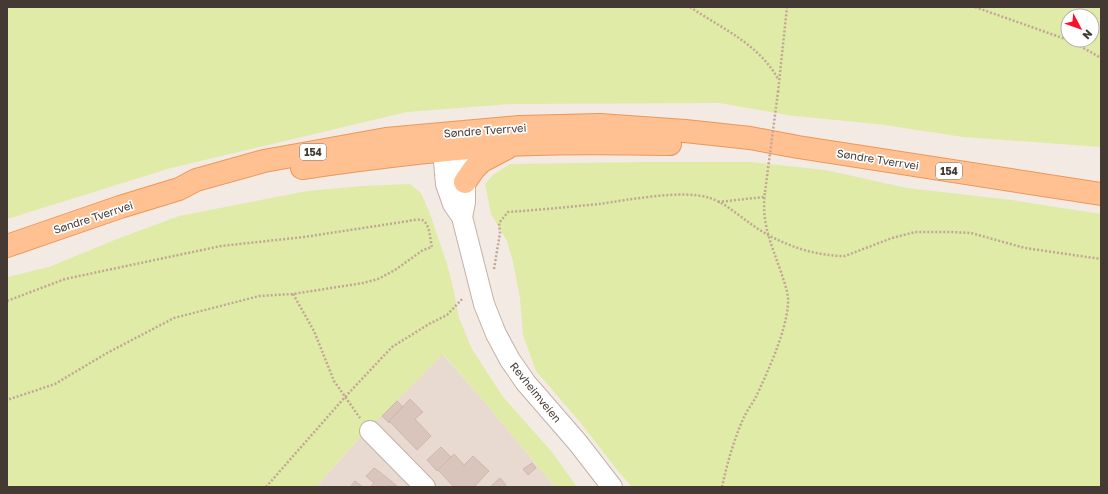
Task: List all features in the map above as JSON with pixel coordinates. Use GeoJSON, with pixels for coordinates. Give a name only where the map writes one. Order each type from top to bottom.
{"type":"FeatureCollection","features":[{"type":"Feature","properties":{"kind":"main road","name":"Søndre Tverrvei"},"geometry":{"type":"LineString","coordinates":[[452,144],[519,127],[600,125],[685,131],[743,137],[798,147],[1101,194]]}},
{"type":"Feature","properties":{"kind":"main road","name":"Søndre Tverrvei"},"geometry":{"type":"LineString","coordinates":[[7,246],[120,207],[179,189],[196,180],[264,161],[386,138],[452,144],[511,145],[585,142],[798,147]]}},
{"type":"Feature","properties":{"kind":"main road","name":"154"},"geometry":{"type":"LineString","coordinates":[[465,182],[482,160],[511,145]]}},
{"type":"Feature","properties":{"kind":"street","name":"Revheimveien"},"geometry":{"type":"LineString","coordinates":[[452,144],[465,182],[465,202],[462,217]]}},
{"type":"Feature","properties":{"kind":"street","name":"Revheimveien"},"geometry":{"type":"LineString","coordinates":[[452,144],[446,184],[453,204],[462,217],[484,304],[502,348],[517,372],[578,443],[612,487]]}},
{"type":"Feature","properties":{"kind":"street"},"geometry":{"type":"LineString","coordinates":[[370,431],[425,487]]}},
{"type":"Feature","properties":{"kind":"path"},"geometry":{"type":"LineString","coordinates":[[690,7],[732,32],[750,46],[768,64],[778,79]]}},
{"type":"Feature","properties":{"kind":"path"},"geometry":{"type":"LineString","coordinates":[[722,487],[727,466],[740,427],[759,390],[774,354],[788,306],[785,286],[769,236],[764,214],[764,197],[778,92],[778,79],[784,44],[787,7]]}},
{"type":"Feature","properties":{"kind":"path"},"geometry":{"type":"LineString","coordinates":[[975,7],[1071,41],[1101,58]]}},
{"type":"Feature","properties":{"kind":"path"},"geometry":{"type":"LineString","coordinates":[[494,270],[500,233],[499,223],[508,212],[555,209],[677,195],[702,196],[710,198],[731,209],[769,236],[781,242],[812,251],[838,256],[850,254],[892,238],[915,232],[971,233],[1025,248],[1101,259]]}},
{"type":"Feature","properties":{"kind":"path"},"geometry":{"type":"LineString","coordinates":[[718,202],[764,197]]}},
{"type":"Feature","properties":{"kind":"path"},"geometry":{"type":"LineString","coordinates":[[7,301],[65,279],[221,246],[304,237],[409,221],[421,220],[427,225],[432,247],[423,250],[395,270],[378,279],[364,283],[293,294],[259,296],[234,301],[174,318],[107,353],[55,384],[7,400]]}},
{"type":"Feature","properties":{"kind":"path"},"geometry":{"type":"LineString","coordinates":[[293,294],[314,331],[334,381],[370,431]]}},
{"type":"Feature","properties":{"kind":"path"},"geometry":{"type":"LineString","coordinates":[[266,487],[345,397],[392,347],[428,324],[447,315]]}},
{"type":"Feature","properties":{"kind":"shaded area"},"geometry":{"type":"Polygon","coordinates":[[[438,349],[483,400],[555,487],[316,487],[438,349]]]}},
{"type":"Feature","properties":{"kind":"green space"},"geometry":{"type":"Polygon","coordinates":[[[7,7],[1101,7],[1101,147],[963,137],[878,124],[794,116],[719,103],[511,104],[407,112],[171,168],[7,219],[7,7]]]}},
{"type":"Feature","properties":{"kind":"green space"},"geometry":{"type":"Polygon","coordinates":[[[749,162],[825,170],[907,188],[1012,200],[1101,214],[1101,487],[632,487],[579,421],[536,371],[523,335],[520,299],[513,262],[507,241],[491,214],[485,184],[493,175],[510,164],[749,162]]]}},
{"type":"Feature","properties":{"kind":"green space"},"geometry":{"type":"Polygon","coordinates":[[[410,184],[421,193],[430,214],[447,264],[459,318],[472,349],[503,397],[552,452],[577,487],[555,487],[443,354],[352,446],[316,487],[7,487],[7,277],[49,267],[117,239],[179,216],[307,191],[362,186],[410,184]]]}},
{"type":"Feature","properties":{"kind":"building"},"geometry":{"type":"Polygon","coordinates":[[[410,399],[423,412],[415,419],[431,436],[417,450],[389,421],[410,399]]]}},
{"type":"Feature","properties":{"kind":"building"},"geometry":{"type":"Polygon","coordinates":[[[397,401],[403,407],[389,421],[389,423],[382,416],[397,401]]]}},
{"type":"Feature","properties":{"kind":"building"},"geometry":{"type":"Polygon","coordinates":[[[441,447],[451,457],[437,471],[427,460],[441,447]]]}},
{"type":"Feature","properties":{"kind":"building"},"geometry":{"type":"Polygon","coordinates":[[[454,454],[464,465],[473,456],[489,471],[474,487],[454,487],[438,470],[454,454]]]}},
{"type":"Feature","properties":{"kind":"building"},"geometry":{"type":"Polygon","coordinates":[[[532,463],[536,468],[528,475],[523,469],[532,463]]]}},
{"type":"Feature","properties":{"kind":"building"},"geometry":{"type":"Polygon","coordinates":[[[374,468],[397,486],[370,487],[374,483],[366,476],[374,468]]]}},
{"type":"Feature","properties":{"kind":"building"},"geometry":{"type":"Polygon","coordinates":[[[500,478],[506,485],[504,487],[490,487],[500,478]]]}},
{"type":"Feature","properties":{"kind":"building"},"geometry":{"type":"Polygon","coordinates":[[[355,481],[363,487],[350,487],[355,481]]]}}]}
